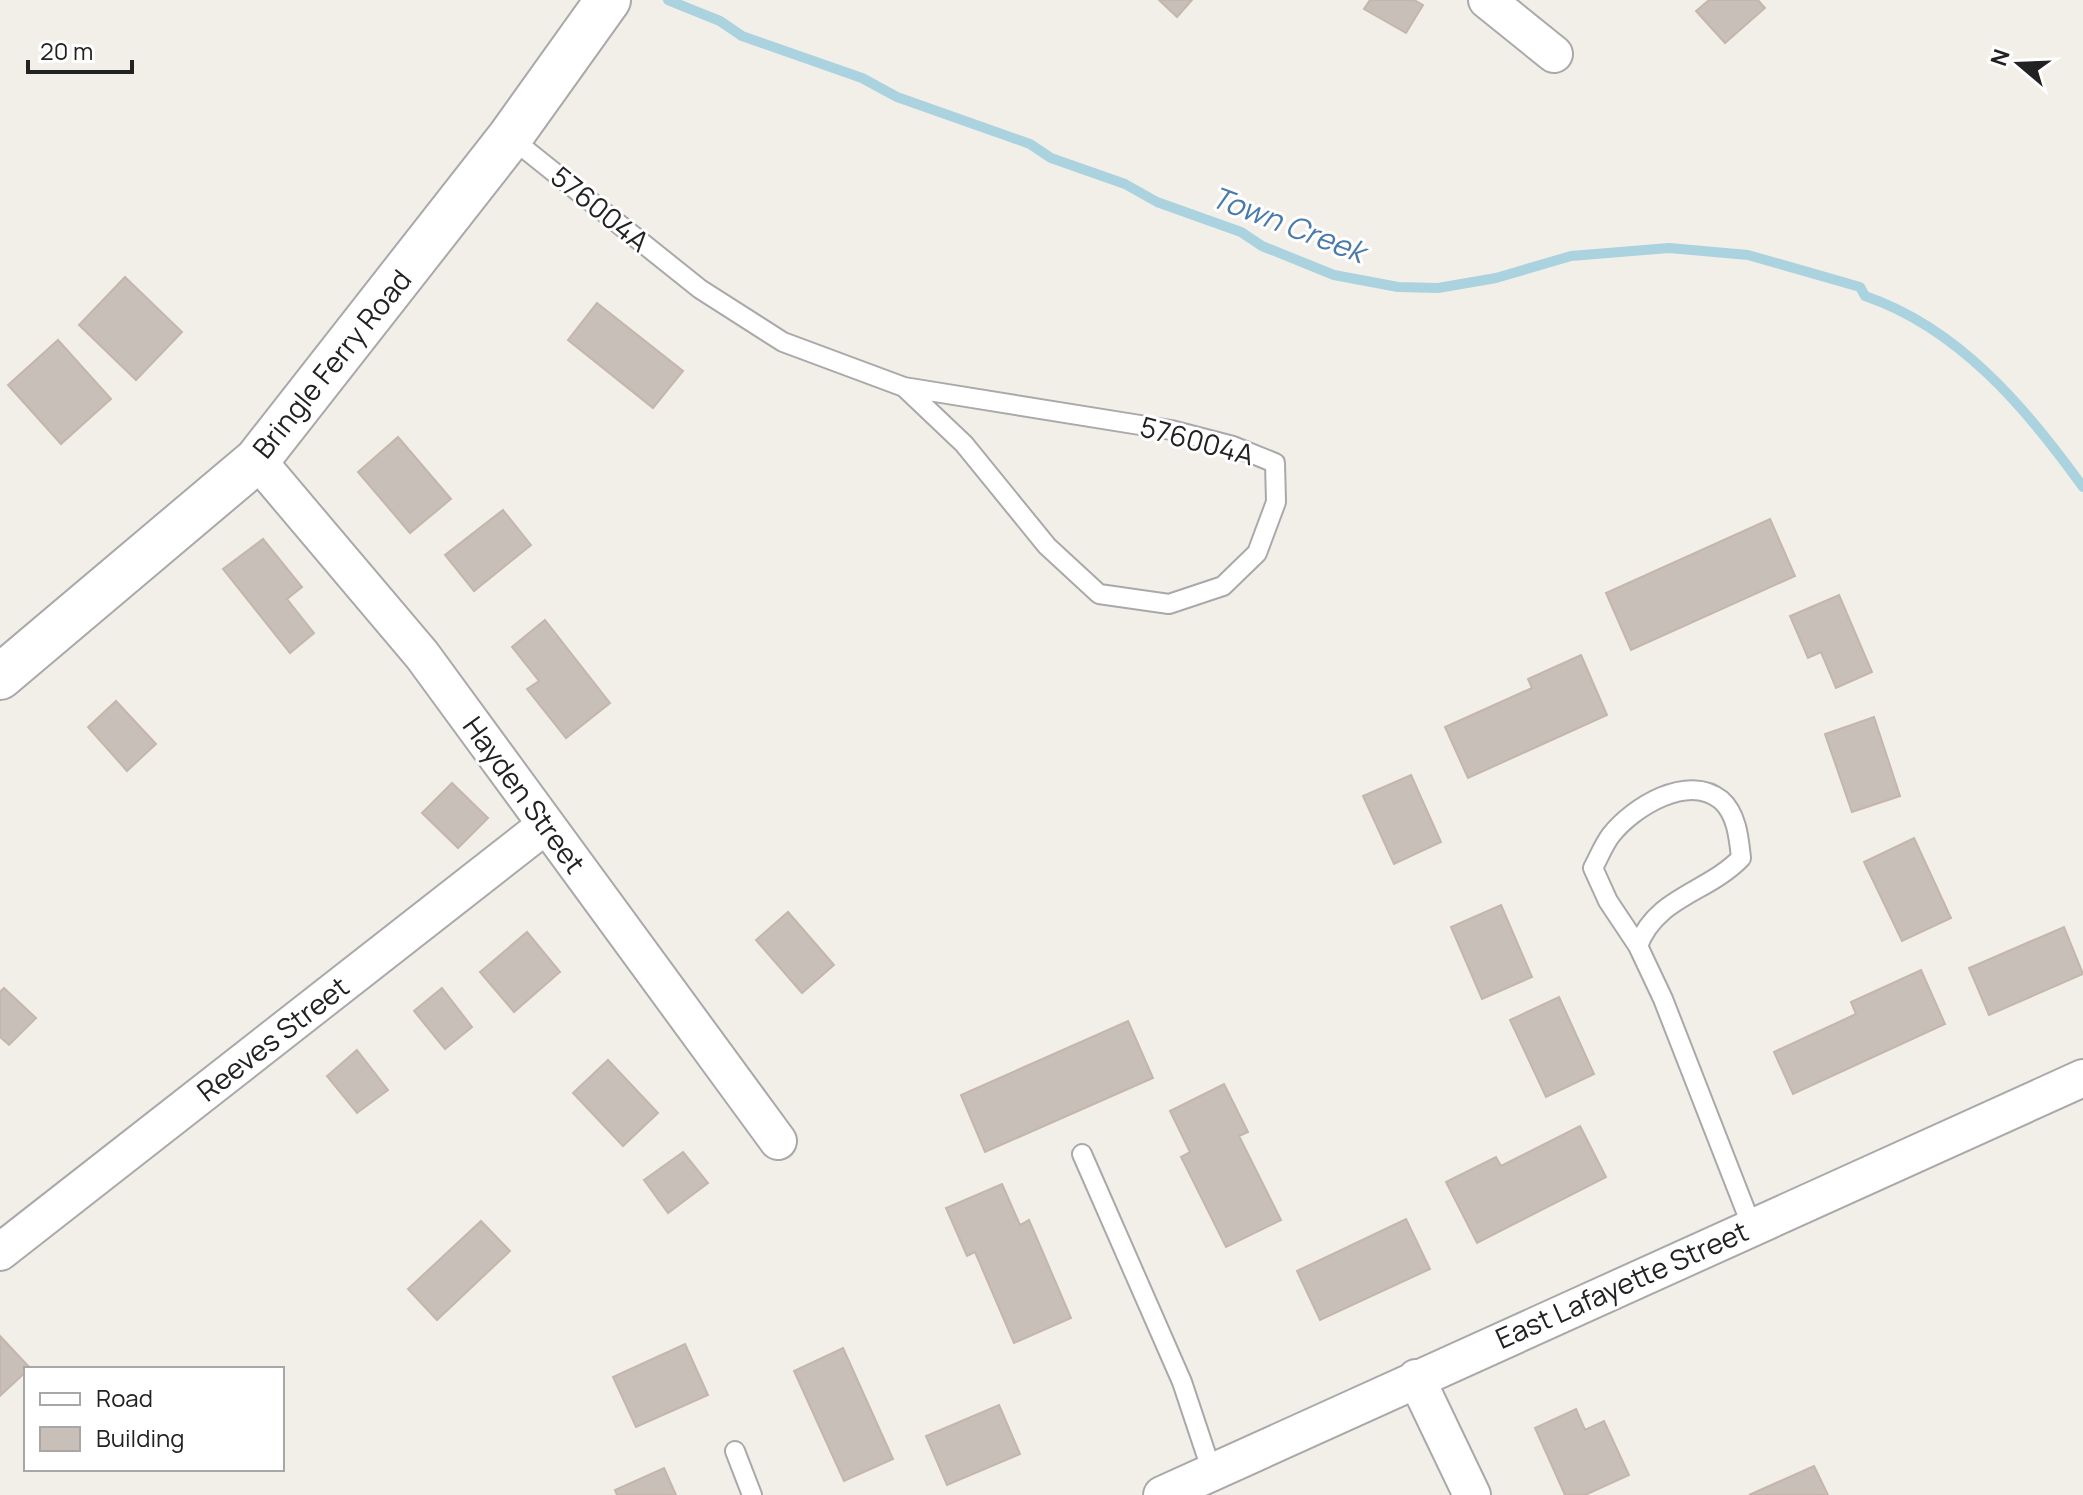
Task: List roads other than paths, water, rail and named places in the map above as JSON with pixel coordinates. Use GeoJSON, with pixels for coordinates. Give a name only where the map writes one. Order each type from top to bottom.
{"type":"FeatureCollection","features":[{"type":"Feature","properties":{"kind":"street","name":"Bringle Ferry Road"},"geometry":{"type":"LineString","coordinates":[[0,677],[257,460],[510,137],[608,0]]}},
{"type":"Feature","properties":{"kind":"street"},"geometry":{"type":"LineString","coordinates":[[1487,0],[1554,54]]}},
{"type":"Feature","properties":{"kind":"street","name":"Hayden Street"},"geometry":{"type":"LineString","coordinates":[[257,460],[422,655],[778,1141]]}},
{"type":"Feature","properties":{"kind":"street","name":"Reeves Street"},"geometry":{"type":"LineString","coordinates":[[0,1252],[546,825]]}},
{"type":"Feature","properties":{"kind":"street","name":"East Lafayette Street"},"geometry":{"type":"LineString","coordinates":[[1162,1495],[2083,1078]]}},
{"type":"Feature","properties":{"kind":"street"},"geometry":{"type":"LineString","coordinates":[[1416,1378],[1472,1495]]}},
{"type":"Feature","properties":{"kind":"lane","name":"576004A"},"geometry":{"type":"LineString","coordinates":[[510,137],[700,289],[783,342],[904,387],[1171,430],[1233,446],[1275,463],[1276,502],[1257,553],[1223,586],[1169,604],[1099,594],[1047,546],[964,444],[904,387]]}},
{"type":"Feature","properties":{"kind":"lane"},"geometry":{"type":"LineString","coordinates":[[1638,946],[1645,926],[1668,903],[1723,876],[1741,858],[1738,829],[1723,801],[1702,790],[1675,793],[1638,809],[1610,836],[1593,868],[1608,901],[1638,946],[1663,999],[1752,1227]]}},
{"type":"Feature","properties":{"kind":"lane"},"geometry":{"type":"LineString","coordinates":[[1082,1154],[1182,1382],[1212,1472]]}},
{"type":"Feature","properties":{"kind":"lane"},"geometry":{"type":"LineString","coordinates":[[735,1451],[752,1495]]}},
{"type":"Feature","properties":{"kind":"waterway","name":"Town Creek"},"geometry":{"type":"LineString","coordinates":[[668,0],[720,21],[742,36],[862,78],[897,97],[1030,144],[1051,158],[1125,184],[1157,202],[1241,232],[1262,246],[1334,275],[1398,287],[1438,288],[1496,278],[1571,256],[1669,248],[1748,255],[1860,287],[1865,296],[1931,328],[1988,374],[2039,429],[2083,487]]}}]}
